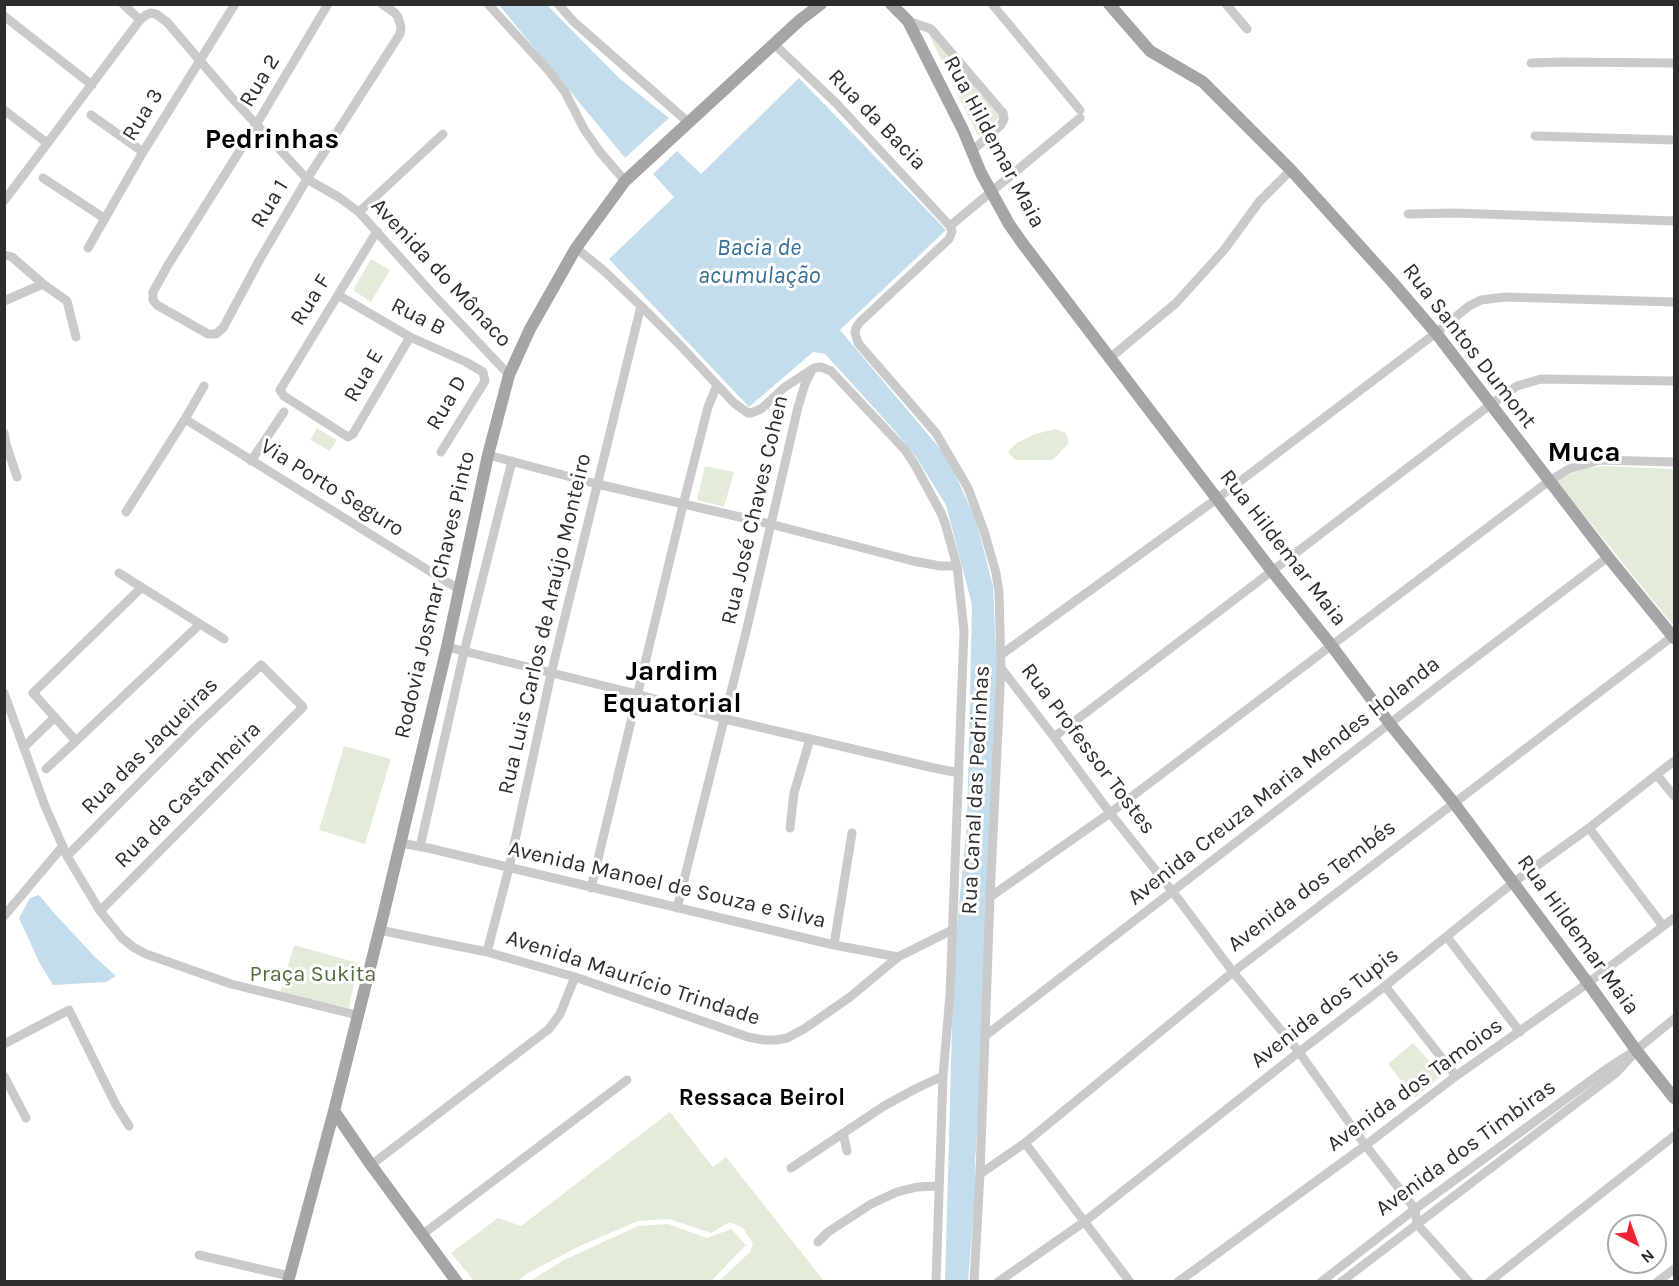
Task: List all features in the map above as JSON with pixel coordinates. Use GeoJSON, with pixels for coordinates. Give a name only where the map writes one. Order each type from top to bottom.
{"type":"FeatureCollection","features":[{"type":"Feature","properties":{"kind":"main road","name":"Rodovia Josmar Chaves Pinto"},"geometry":{"type":"LineString","coordinates":[[805,16],[813,4]]}},
{"type":"Feature","properties":{"kind":"main road","name":"Rodovia Josmar Chaves Pinto"},"geometry":{"type":"LineString","coordinates":[[288,1279],[334,1111],[379,930],[447,647],[488,455],[509,375],[530,329],[576,248],[624,181],[821,4]]}},
{"type":"Feature","properties":{"kind":"main road","name":"Rua Hildemar Maia"},"geometry":{"type":"LineString","coordinates":[[891,4],[908,21],[981,173],[1016,234],[1272,571],[1390,724],[1454,802],[1636,1050],[1674,1098]]}},
{"type":"Feature","properties":{"kind":"main road"},"geometry":{"type":"LineString","coordinates":[[901,4],[908,21]]}},
{"type":"Feature","properties":{"kind":"main road","name":"Rua Santos Dumont"},"geometry":{"type":"LineString","coordinates":[[1109,4],[1150,51],[1203,82],[1291,170],[1394,284],[1436,333],[1608,557],[1674,636]]}},
{"type":"Feature","properties":{"kind":"main road"},"geometry":{"type":"LineString","coordinates":[[334,1111],[457,1281]]}},
{"type":"Feature","properties":{"kind":"street"},"geometry":{"type":"LineString","coordinates":[[4,201],[140,20],[123,4]]}},
{"type":"Feature","properties":{"kind":"street","name":"Rua 3"},"geometry":{"type":"LineString","coordinates":[[87,248],[143,152],[235,4]]}},
{"type":"Feature","properties":{"kind":"street","name":"Rua 2"},"geometry":{"type":"LineString","coordinates":[[216,334],[208,334],[161,308],[153,300],[153,292],[328,4]]}},
{"type":"Feature","properties":{"kind":"street","name":"Rua 1"},"geometry":{"type":"LineString","coordinates":[[216,334],[223,328],[308,180],[400,34],[401,27],[398,17],[382,4]]}},
{"type":"Feature","properties":{"kind":"street"},"geometry":{"type":"LineString","coordinates":[[488,4],[553,76],[596,147],[624,181]]}},
{"type":"Feature","properties":{"kind":"street"},"geometry":{"type":"LineString","coordinates":[[558,4],[574,22],[688,122]]}},
{"type":"Feature","properties":{"kind":"street"},"geometry":{"type":"LineString","coordinates":[[950,225],[992,192],[1080,114],[992,4]]}},
{"type":"Feature","properties":{"kind":"street"},"geometry":{"type":"LineString","coordinates":[[1226,4],[1247,29]]}},
{"type":"Feature","properties":{"kind":"street","name":"Avenida do Mônaco"},"geometry":{"type":"LineString","coordinates":[[140,20],[146,15],[153,14],[167,22],[256,125],[308,180],[359,212],[509,375]]}},
{"type":"Feature","properties":{"kind":"street"},"geometry":{"type":"LineString","coordinates":[[4,16],[92,85]]}},
{"type":"Feature","properties":{"kind":"street"},"geometry":{"type":"LineString","coordinates":[[908,21],[931,29],[1003,113],[1004,119],[1001,125],[972,151]]}},
{"type":"Feature","properties":{"kind":"street","name":"Rua da Bacia"},"geometry":{"type":"LineString","coordinates":[[774,44],[836,103],[950,225]]}},
{"type":"Feature","properties":{"kind":"street"},"geometry":{"type":"LineString","coordinates":[[1531,63],[1674,63]]}},
{"type":"Feature","properties":{"kind":"street"},"geometry":{"type":"LineString","coordinates":[[4,110],[47,143]]}},
{"type":"Feature","properties":{"kind":"street"},"geometry":{"type":"LineString","coordinates":[[91,115],[143,152]]}},
{"type":"Feature","properties":{"kind":"street"},"geometry":{"type":"LineString","coordinates":[[359,212],[443,134]]}},
{"type":"Feature","properties":{"kind":"street"},"geometry":{"type":"LineString","coordinates":[[1535,136],[1674,140]]}},
{"type":"Feature","properties":{"kind":"street"},"geometry":{"type":"LineString","coordinates":[[1110,358],[1176,303],[1224,250],[1259,202],[1291,170]]}},
{"type":"Feature","properties":{"kind":"street"},"geometry":{"type":"LineString","coordinates":[[43,178],[104,218]]}},
{"type":"Feature","properties":{"kind":"street"},"geometry":{"type":"LineString","coordinates":[[1408,214],[1456,213],[1674,221]]}},
{"type":"Feature","properties":{"kind":"street","name":"Rua Canal das Pedrinhas"},"geometry":{"type":"LineString","coordinates":[[950,225],[952,231],[949,239],[856,328],[855,337],[936,434],[968,488],[984,531],[999,593],[1002,668],[974,1281]]}},
{"type":"Feature","properties":{"kind":"street","name":"Rua F"},"geometry":{"type":"LineString","coordinates":[[353,434],[348,437],[284,396],[280,390],[376,231]]}},
{"type":"Feature","properties":{"kind":"street"},"geometry":{"type":"LineString","coordinates":[[576,248],[641,306],[717,386],[748,413],[760,409],[790,383],[814,368]]}},
{"type":"Feature","properties":{"kind":"street"},"geometry":{"type":"LineString","coordinates":[[4,255],[12,257],[67,301],[76,337]]}},
{"type":"Feature","properties":{"kind":"street"},"geometry":{"type":"LineString","coordinates":[[4,301],[43,284]]}},
{"type":"Feature","properties":{"kind":"street","name":"Rua B"},"geometry":{"type":"LineString","coordinates":[[338,295],[410,338],[466,362],[483,372]]}},
{"type":"Feature","properties":{"kind":"street"},"geometry":{"type":"LineString","coordinates":[[1002,654],[1218,498],[1469,306],[1481,300],[1505,297],[1674,302]]}},
{"type":"Feature","properties":{"kind":"street","name":"Rua Luis Carlos de Araújo Monteiro"},"geometry":{"type":"LineString","coordinates":[[487,952],[509,868],[551,674],[641,306]]}},
{"type":"Feature","properties":{"kind":"street","name":"Rua E"},"geometry":{"type":"LineString","coordinates":[[353,434],[410,338]]}},
{"type":"Feature","properties":{"kind":"street","name":"Rua Canal das Pedrinhas"},"geometry":{"type":"LineString","coordinates":[[814,368],[826,368],[836,375],[905,450],[941,513],[957,566],[964,631],[950,995],[943,1076],[936,1281]]}},
{"type":"Feature","properties":{"kind":"street","name":"Rua José Chaves Cohen"},"geometry":{"type":"LineString","coordinates":[[677,908],[725,719],[798,407],[814,368]]}},
{"type":"Feature","properties":{"kind":"street","name":"Rua D"},"geometry":{"type":"LineString","coordinates":[[441,452],[484,381],[483,372]]}},
{"type":"Feature","properties":{"kind":"street"},"geometry":{"type":"LineString","coordinates":[[1054,737],[1517,386],[1541,379],[1674,381]]}},
{"type":"Feature","properties":{"kind":"street"},"geometry":{"type":"LineString","coordinates":[[126,512],[204,386]]}},
{"type":"Feature","properties":{"kind":"street"},"geometry":{"type":"LineString","coordinates":[[591,888],[683,505],[708,407],[717,386]]}},
{"type":"Feature","properties":{"kind":"street"},"geometry":{"type":"LineString","coordinates":[[252,461],[284,412]]}},
{"type":"Feature","properties":{"kind":"street","name":"Via Porto Seguro"},"geometry":{"type":"LineString","coordinates":[[185,419],[460,590]]}},
{"type":"Feature","properties":{"kind":"street"},"geometry":{"type":"LineString","coordinates":[[4,433],[16,477]]}},
{"type":"Feature","properties":{"kind":"street"},"geometry":{"type":"LineString","coordinates":[[488,455],[597,484],[930,564],[957,566]]}},
{"type":"Feature","properties":{"kind":"street"},"geometry":{"type":"LineString","coordinates":[[990,897],[1110,813],[1549,481],[1569,469],[1600,460],[1674,462]]}},
{"type":"Feature","properties":{"kind":"street"},"geometry":{"type":"LineString","coordinates":[[424,847],[464,652],[512,461]]}},
{"type":"Feature","properties":{"kind":"street","name":"Avenida Creuza Maria Mendes Holanda"},"geometry":{"type":"LineString","coordinates":[[985,1036],[1608,557]]}},
{"type":"Feature","properties":{"kind":"street"},"geometry":{"type":"LineString","coordinates":[[119,573],[224,639]]}},
{"type":"Feature","properties":{"kind":"street"},"geometry":{"type":"LineString","coordinates":[[76,741],[33,693],[141,588]]}},
{"type":"Feature","properties":{"kind":"street"},"geometry":{"type":"LineString","coordinates":[[46,769],[200,624]]}},
{"type":"Feature","properties":{"kind":"street","name":"Avenida dos Tembés"},"geometry":{"type":"LineString","coordinates":[[980,1174],[1025,1143],[1233,972],[1674,636]]}},
{"type":"Feature","properties":{"kind":"street"},"geometry":{"type":"LineString","coordinates":[[447,647],[637,694],[725,719],[959,772]]}},
{"type":"Feature","properties":{"kind":"street","name":"Rua da Castanheira"},"geometry":{"type":"LineString","coordinates":[[100,911],[303,707],[261,665]]}},
{"type":"Feature","properties":{"kind":"street","name":"Rua das Jaqueiras"},"geometry":{"type":"LineString","coordinates":[[67,855],[194,728],[261,665]]}},
{"type":"Feature","properties":{"kind":"street","name":"Rua Professor Tostes"},"geometry":{"type":"LineString","coordinates":[[1002,668],[1110,813],[1233,972],[1299,1052],[1415,1209],[1417,1224]]}},
{"type":"Feature","properties":{"kind":"street"},"geometry":{"type":"LineString","coordinates":[[4,693],[45,806],[67,855],[100,911],[122,938],[146,954],[231,984],[357,1015]]}},
{"type":"Feature","properties":{"kind":"street"},"geometry":{"type":"LineString","coordinates":[[24,747],[55,717]]}},
{"type":"Feature","properties":{"kind":"street"},"geometry":{"type":"LineString","coordinates":[[790,828],[794,793],[810,739]]}},
{"type":"Feature","properties":{"kind":"street","name":"Avenida dos Tupis"},"geometry":{"type":"LineString","coordinates":[[998,1281],[1084,1222],[1385,987],[1514,882],[1589,828],[1674,761]]}},
{"type":"Feature","properties":{"kind":"street"},"geometry":{"type":"LineString","coordinates":[[1658,775],[1674,796]]}},
{"type":"Feature","properties":{"kind":"street"},"geometry":{"type":"LineString","coordinates":[[1589,828],[1663,926]]}},
{"type":"Feature","properties":{"kind":"street"},"geometry":{"type":"LineString","coordinates":[[834,945],[852,833]]}},
{"type":"Feature","properties":{"kind":"street","name":"Avenida Manoel de Souza e Silva"},"geometry":{"type":"LineString","coordinates":[[400,843],[834,945],[898,957]]}},
{"type":"Feature","properties":{"kind":"street"},"geometry":{"type":"LineString","coordinates":[[4,916],[63,846]]}},
{"type":"Feature","properties":{"kind":"street","name":"Avenida dos Tamoios"},"geometry":{"type":"LineString","coordinates":[[1178,1281],[1674,918]]}},
{"type":"Feature","properties":{"kind":"street","name":"Avenida Maurício Trindade"},"geometry":{"type":"LineString","coordinates":[[379,930],[487,952],[575,977],[748,1036],[776,1040],[787,1038],[821,1018],[898,957],[952,930]]}},
{"type":"Feature","properties":{"kind":"street"},"geometry":{"type":"LineString","coordinates":[[1446,937],[1520,1032]]}},
{"type":"Feature","properties":{"kind":"street"},"geometry":{"type":"LineString","coordinates":[[371,1165],[549,1029],[560,1014],[575,977]]}},
{"type":"Feature","properties":{"kind":"street"},"geometry":{"type":"LineString","coordinates":[[1385,987],[1456,1076]]}},
{"type":"Feature","properties":{"kind":"street"},"geometry":{"type":"LineString","coordinates":[[4,1044],[69,1010],[116,1106],[129,1126]]}},
{"type":"Feature","properties":{"kind":"street","name":"Avenida dos Timbiras"},"geometry":{"type":"LineString","coordinates":[[1321,1281],[1415,1209],[1636,1050],[1674,1019]]}},
{"type":"Feature","properties":{"kind":"street","name":"Avenida dos Timbiras"},"geometry":{"type":"LineString","coordinates":[[1341,1281],[1616,1073],[1636,1050]]}},
{"type":"Feature","properties":{"kind":"street"},"geometry":{"type":"LineString","coordinates":[[4,1076],[26,1118]]}},
{"type":"Feature","properties":{"kind":"street"},"geometry":{"type":"LineString","coordinates":[[791,1168],[884,1106],[943,1076]]}},
{"type":"Feature","properties":{"kind":"street"},"geometry":{"type":"LineString","coordinates":[[423,1234],[627,1080]]}},
{"type":"Feature","properties":{"kind":"street"},"geometry":{"type":"LineString","coordinates":[[843,1133],[848,1152]]}},
{"type":"Feature","properties":{"kind":"street"},"geometry":{"type":"LineString","coordinates":[[1489,1281],[1674,1136]]}},
{"type":"Feature","properties":{"kind":"street"},"geometry":{"type":"LineString","coordinates":[[1025,1143],[1130,1281]]}},
{"type":"Feature","properties":{"kind":"street"},"geometry":{"type":"LineString","coordinates":[[818,1242],[828,1232],[871,1204],[917,1186],[939,1186]]}},
{"type":"Feature","properties":{"kind":"street"},"geometry":{"type":"LineString","coordinates":[[1417,1224],[1469,1281]]}},
{"type":"Feature","properties":{"kind":"street"},"geometry":{"type":"LineString","coordinates":[[199,1256],[288,1279]]}},
{"type":"Feature","properties":{"kind":"street"},"geometry":{"type":"LineString","coordinates":[[1657,1281],[1674,1269]]}},
{"type":"Feature","properties":{"kind":"green space"},"geometry":{"type":"Polygon","coordinates":[[[926,28],[1000,117],[978,136],[926,28]]]}},
{"type":"Feature","properties":{"kind":"green space"},"geometry":{"type":"Polygon","coordinates":[[[371,259],[390,270],[371,302],[353,290],[371,259]]]}},
{"type":"Feature","properties":{"kind":"green space"},"geometry":{"type":"Polygon","coordinates":[[[317,428],[337,440],[330,451],[310,440],[317,428]]]}},
{"type":"Feature","properties":{"kind":"green space"},"geometry":{"type":"Polygon","coordinates":[[[1056,429],[1066,433],[1069,443],[1053,460],[1015,460],[1008,452],[1015,444],[1035,434],[1056,429]]]}},
{"type":"Feature","properties":{"kind":"green space"},"geometry":{"type":"Polygon","coordinates":[[[705,466],[734,472],[724,507],[697,500],[705,466]]]}},
{"type":"Feature","properties":{"kind":"green space"},"geometry":{"type":"Polygon","coordinates":[[[1603,466],[1674,469],[1674,622],[1672,624],[1556,480],[1583,469],[1603,466]]]}},
{"type":"Feature","properties":{"kind":"green space"},"geometry":{"type":"Polygon","coordinates":[[[344,746],[391,759],[365,844],[319,830],[344,746]]]}},
{"type":"Feature","properties":{"kind":"green space","name":"Praça Sukita"},"geometry":{"type":"Polygon","coordinates":[[[294,945],[358,963],[349,1008],[280,993],[294,945]]]}},
{"type":"Feature","properties":{"kind":"green space"},"geometry":{"type":"Polygon","coordinates":[[[1413,1043],[1442,1075],[1415,1098],[1388,1064],[1413,1043]]]}},
{"type":"Feature","properties":{"kind":"green space"},"geometry":{"type":"Polygon","coordinates":[[[670,1112],[713,1167],[726,1157],[824,1281],[719,1281],[750,1252],[753,1243],[743,1228],[730,1222],[711,1233],[669,1219],[638,1221],[580,1246],[526,1274],[518,1281],[474,1281],[451,1253],[498,1218],[521,1226],[670,1112]]]}},
{"type":"Feature","properties":{"kind":"green space"},"geometry":{"type":"Polygon","coordinates":[[[668,1224],[707,1238],[731,1229],[746,1245],[711,1281],[530,1281],[564,1260],[638,1226],[668,1224]]]}},
{"type":"Feature","properties":{"kind":"water"},"geometry":{"type":"Polygon","coordinates":[[[499,5],[547,5],[619,78],[669,118],[625,158],[499,5]]]}},
{"type":"Feature","properties":{"kind":"water","name":"Bacia de acumulação"},"geometry":{"type":"Polygon","coordinates":[[[799,78],[946,230],[840,330],[947,457],[976,520],[993,586],[997,674],[981,1076],[975,1162],[976,1184],[968,1281],[945,1281],[954,957],[967,823],[972,605],[946,505],[916,457],[896,432],[825,354],[813,352],[749,407],[609,259],[674,197],[653,174],[677,151],[701,174],[799,78]]]}},
{"type":"Feature","properties":{"kind":"water"},"geometry":{"type":"Polygon","coordinates":[[[39,895],[95,957],[116,976],[106,982],[53,985],[39,962],[19,918],[30,898],[39,895]]]}},
{"type":"Feature","properties":{"kind":"district","name":"Pedrinhas"},"geometry":{"type":"Point","coordinates":[272,140]}},
{"type":"Feature","properties":{"kind":"district","name":"Muca"},"geometry":{"type":"Point","coordinates":[1584,453]}},
{"type":"Feature","properties":{"kind":"district","name":"Jardim Equatorial"},"geometry":{"type":"Point","coordinates":[672,688]}},
{"type":"Feature","properties":{"kind":"district","name":"Ressaca Beirol"},"geometry":{"type":"Point","coordinates":[762,1098]}}]}
